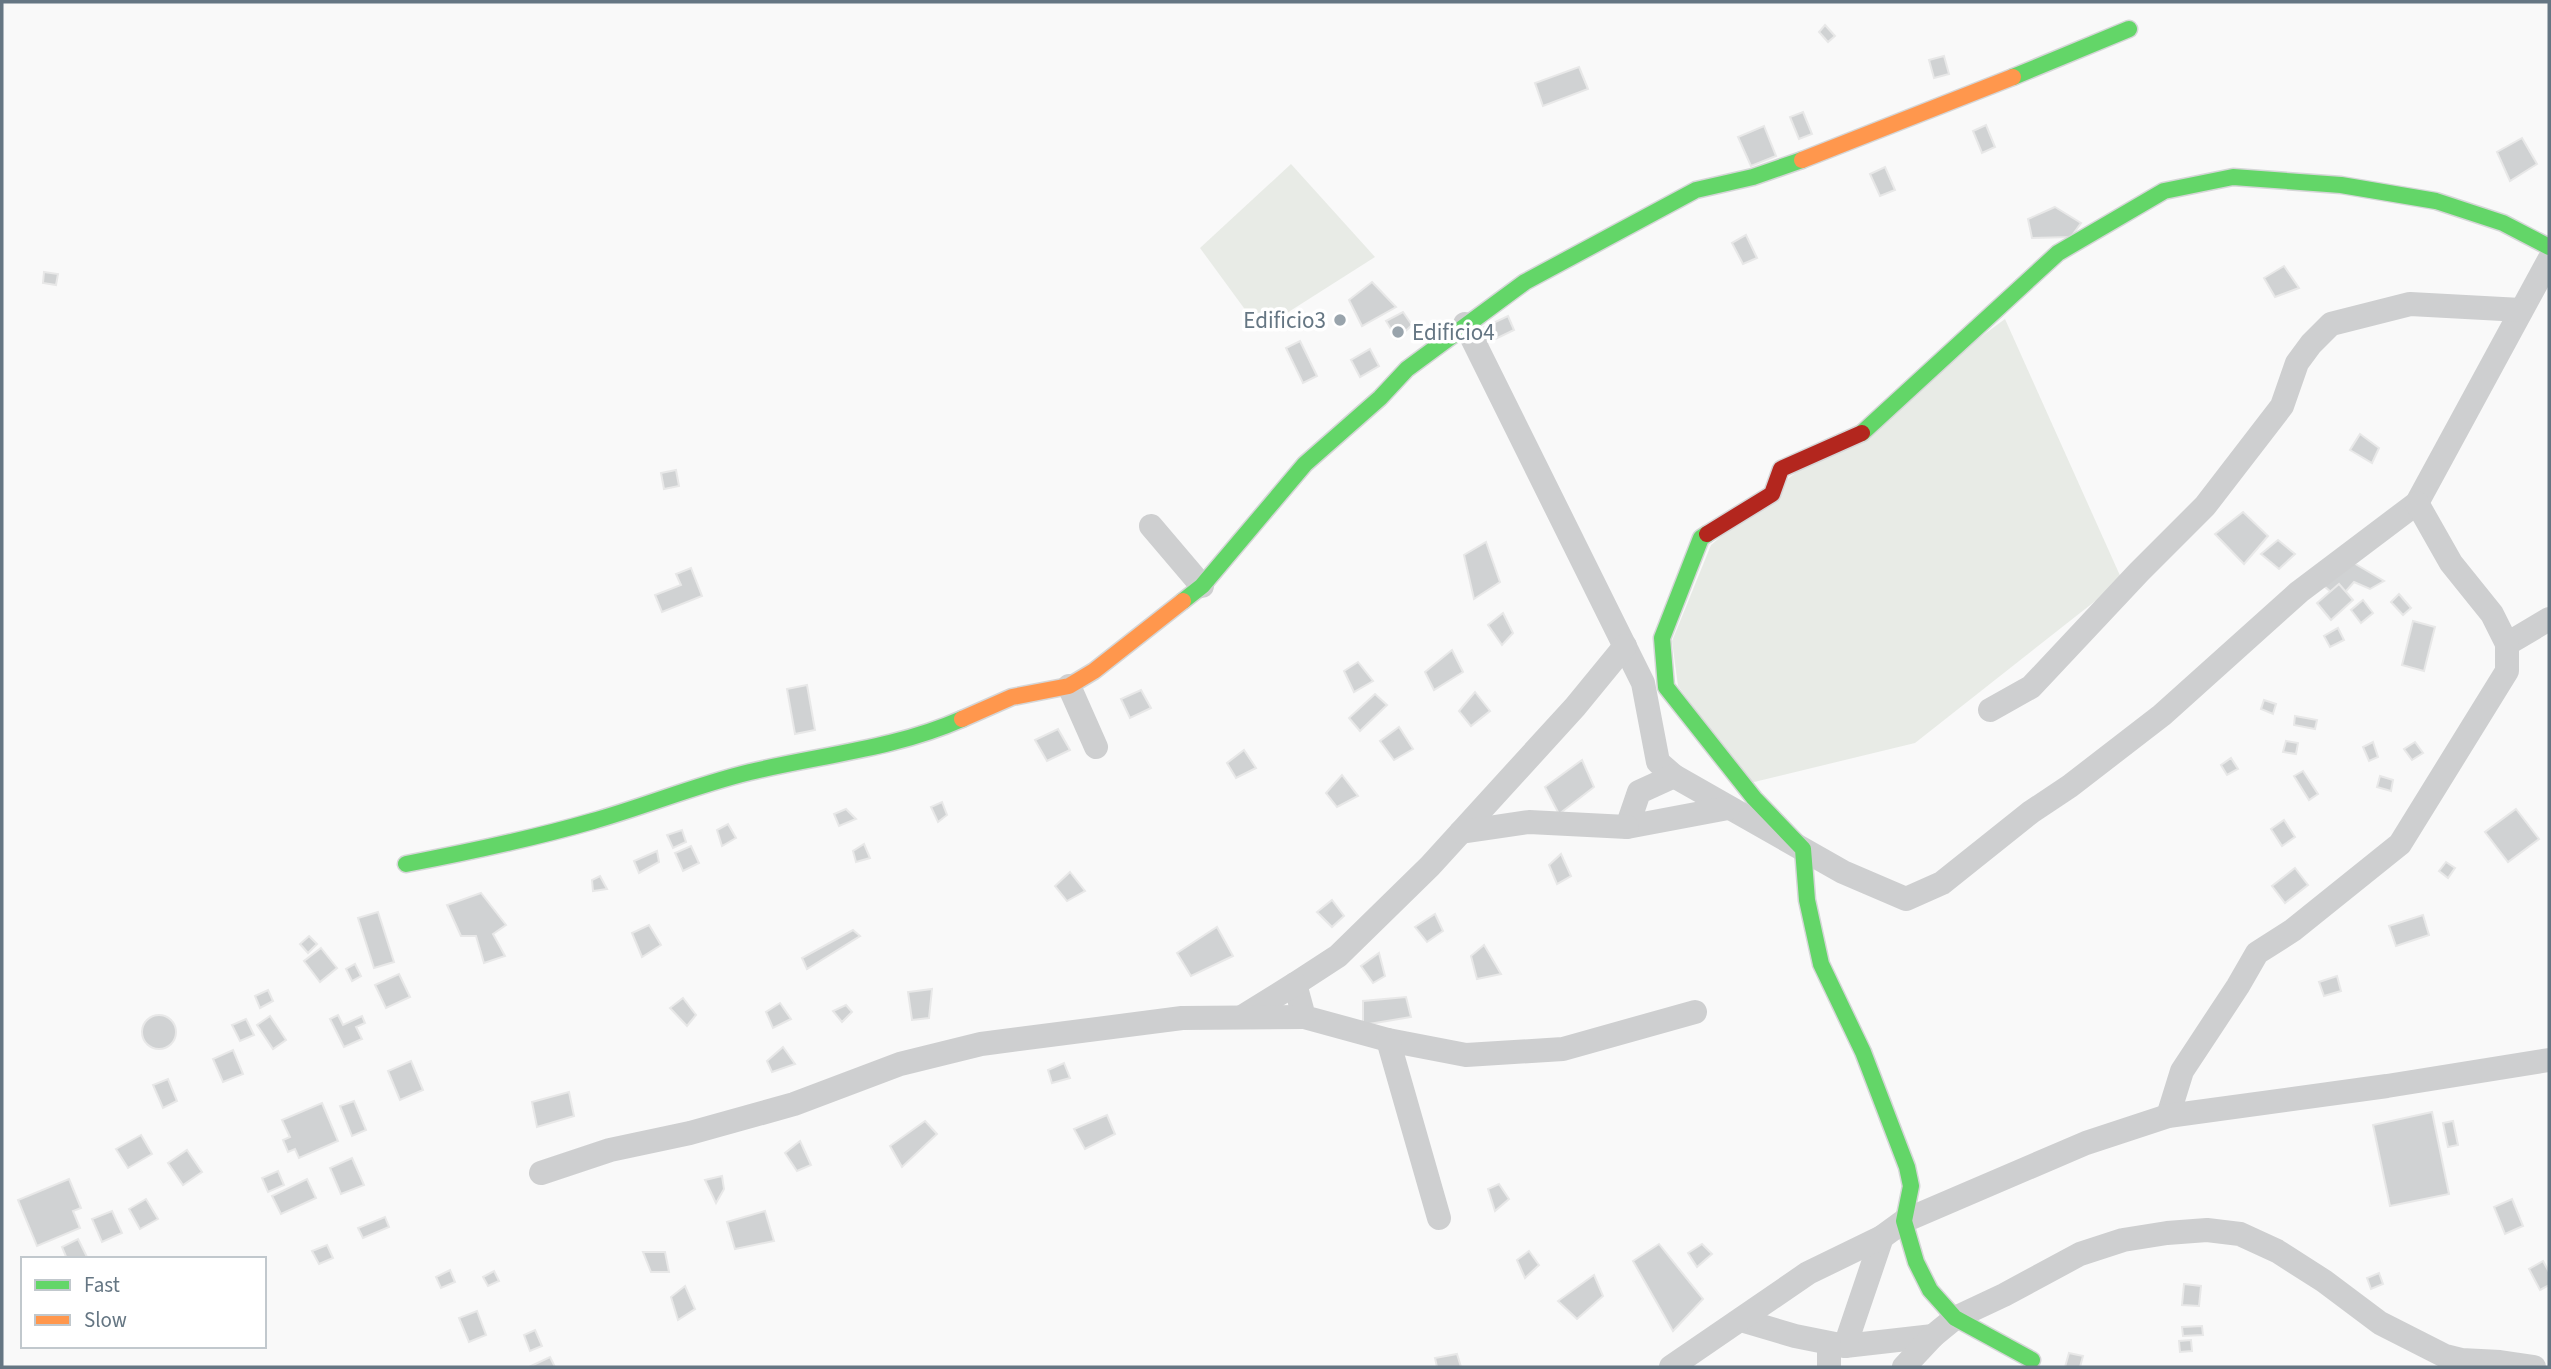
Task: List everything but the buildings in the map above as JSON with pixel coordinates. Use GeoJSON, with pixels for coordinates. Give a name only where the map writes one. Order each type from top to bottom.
{"type":"FeatureCollection","features":[{"type":"Feature","properties":{"kind":"street"},"geometry":{"type":"LineString","coordinates":[[405,864],[497,846],[582,824],[750,772],[892,744],[944,728],[1012,697],[1069,686],[1094,671],[1202,586],[1304,464],[1380,398],[1407,369],[1525,282],[1687,194],[1753,177],[1797,162],[2129,29]]}},
{"type":"Feature","properties":{"kind":"street"},"geometry":{"type":"LineString","coordinates":[[2032,1360],[1955,1318],[1930,1290],[1916,1262],[1904,1221],[1911,1186],[1907,1167],[1863,1052],[1821,964],[1807,900],[1803,849],[1754,798],[1666,687],[1662,638],[1701,538],[1772,494],[1781,468],[1866,431],[2059,253],[2164,191],[2234,177],[2341,185],[2436,201],[2502,223],[2549,247]]}},
{"type":"Feature","properties":{"kind":"street"},"geometry":{"type":"LineString","coordinates":[[1465,324],[1643,683],[1658,762],[1674,776],[1843,872],[1906,899],[1942,883],[2031,812],[2070,786],[2162,715],[2299,592],[2417,503],[2549,260]]}},
{"type":"Feature","properties":{"kind":"street"},"geometry":{"type":"LineString","coordinates":[[1990,710],[2031,687],[2205,506],[2282,406],[2297,363],[2331,324],[2410,304],[2521,310]]}},
{"type":"Feature","properties":{"kind":"street"},"geometry":{"type":"LineString","coordinates":[[2168,1116],[2182,1071],[2257,953],[2293,930],[2400,844],[2507,671],[2507,644],[2492,614],[2451,563],[2417,503]]}},
{"type":"Feature","properties":{"kind":"street"},"geometry":{"type":"LineString","coordinates":[[1152,526],[1202,586]]}},
{"type":"Feature","properties":{"kind":"street"},"geometry":{"type":"LineString","coordinates":[[2507,644],[2549,619]]}},
{"type":"Feature","properties":{"kind":"street"},"geometry":{"type":"LineString","coordinates":[[1241,1018],[1338,956],[1430,866],[1575,708],[1625,646]]}},
{"type":"Feature","properties":{"kind":"street"},"geometry":{"type":"LineString","coordinates":[[1069,686],[1096,747]]}},
{"type":"Feature","properties":{"kind":"street"},"geometry":{"type":"LineString","coordinates":[[1627,827],[1639,792],[1674,776]]}},
{"type":"Feature","properties":{"kind":"street"},"geometry":{"type":"LineString","coordinates":[[1461,832],[1529,822],[1627,827],[1728,808]]}},
{"type":"Feature","properties":{"kind":"street"},"geometry":{"type":"LineString","coordinates":[[1295,984],[1304,1017]]}},
{"type":"Feature","properties":{"kind":"street"},"geometry":{"type":"LineString","coordinates":[[541,1173],[610,1150],[690,1133],[794,1104],[900,1064],[981,1044],[1182,1018],[1304,1017],[1388,1040],[1466,1055],[1563,1049],[1695,1012]]}},
{"type":"Feature","properties":{"kind":"street"},"geometry":{"type":"LineString","coordinates":[[1388,1040],[1439,1218]]}},
{"type":"Feature","properties":{"kind":"street"},"geometry":{"type":"LineString","coordinates":[[1671,1367],[1808,1273],[1882,1237],[1904,1221],[2086,1143],[2168,1116],[2387,1086],[2549,1060]]}},
{"type":"Feature","properties":{"kind":"street"},"geometry":{"type":"LineString","coordinates":[[1905,1367],[1933,1336],[1955,1318],[2080,1254],[2123,1240],[2207,1230],[2240,1234],[2277,1251],[2324,1281],[2380,1323],[2445,1356],[2534,1367]]}},
{"type":"Feature","properties":{"kind":"street"},"geometry":{"type":"LineString","coordinates":[[1834,1352],[1882,1237]]}},
{"type":"Feature","properties":{"kind":"street"},"geometry":{"type":"LineString","coordinates":[[1741,1320],[1834,1352],[1933,1336]]}},
{"type":"Feature","properties":{"kind":"shaded area"},"geometry":{"type":"Polygon","coordinates":[[[1291,164],[1375,257],[1260,330],[1200,248],[1291,164]]]}},
{"type":"Feature","properties":{"kind":"shaded area"},"geometry":{"type":"Polygon","coordinates":[[[2005,319],[2122,580],[1915,743],[1750,783],[1678,686],[1672,641],[1711,545],[1790,477],[2005,319]]]}},
{"type":"Feature","properties":{"kind":"traffic: fast"},"geometry":{"type":"LineString","coordinates":[[2013,77],[2129,29]]}},
{"type":"Feature","properties":{"kind":"traffic: fast"},"geometry":{"type":"LineString","coordinates":[[1183,601],[1202,586],[1305,464],[1380,398],[1407,369],[1525,282],[1696,190],[1753,177],[1802,160]]}},
{"type":"Feature","properties":{"kind":"traffic: fast"},"geometry":{"type":"LineString","coordinates":[[1862,433],[2058,253],[2164,191],[2233,177],[2341,185],[2436,201],[2503,223],[2549,247]]}},
{"type":"Feature","properties":{"kind":"traffic: fast"},"geometry":{"type":"LineString","coordinates":[[1707,534],[1701,538],[1662,638],[1666,687],[1754,798],[1803,849],[1807,900],[1821,964],[1863,1052],[1907,1167],[1911,1186],[1904,1221],[1916,1262],[1930,1290],[1955,1318],[2032,1360]]}},
{"type":"Feature","properties":{"kind":"traffic: fast"},"geometry":{"type":"LineString","coordinates":[[406,864],[546,834],[730,777],[910,738],[962,719]]}},
{"type":"Feature","properties":{"kind":"traffic: slow"},"geometry":{"type":"LineString","coordinates":[[1802,160],[2013,77]]}},
{"type":"Feature","properties":{"kind":"traffic: slow"},"geometry":{"type":"LineString","coordinates":[[962,719],[1012,697],[1069,686],[1094,671],[1183,601]]}},
{"type":"Feature","properties":{"kind":"traffic: jam"},"geometry":{"type":"LineString","coordinates":[[1707,534],[1772,494],[1781,469],[1862,433]]}},
{"type":"Feature","properties":{"kind":"place","name":"Edificio3"},"geometry":{"type":"Point","coordinates":[1340,320]}},
{"type":"Feature","properties":{"kind":"place","name":"Edificio4"},"geometry":{"type":"Point","coordinates":[1398,332]}}]}
